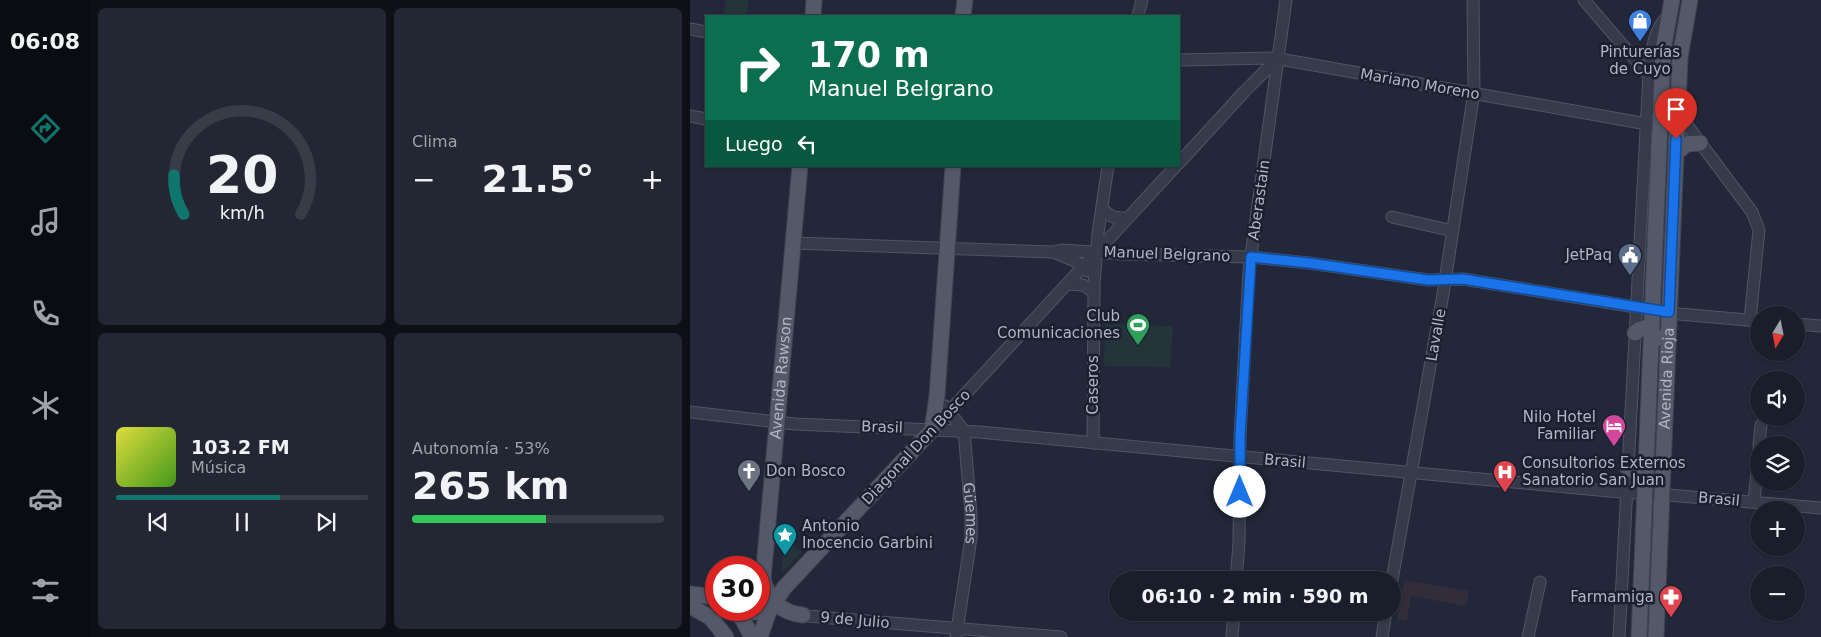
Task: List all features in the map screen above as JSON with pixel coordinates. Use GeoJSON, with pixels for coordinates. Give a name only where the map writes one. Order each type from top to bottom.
{"type":"FeatureCollection","features":[{"type":"Feature","properties":{"kind":"main road"},"geometry":{"type":"LineString","coordinates":[[813,15],[814,0]]}},
{"type":"Feature","properties":{"kind":"main road"},"geometry":{"type":"LineString","coordinates":[[963,15],[965,0]]}},
{"type":"Feature","properties":{"kind":"main road","name":"Avenida Rioja"},"geometry":{"type":"LineString","coordinates":[[1641,633],[1641,477],[1647,325],[1655,238],[1653,125],[1661,91],[1664,38],[1672,0]]}},
{"type":"Feature","properties":{"kind":"main road","name":"Avenida Rioja"},"geometry":{"type":"LineString","coordinates":[[1656,637],[1680,51],[1690,0]]}},
{"type":"Feature","properties":{"kind":"main road"},"geometry":{"type":"LineString","coordinates":[[1664,38],[1670,60],[1669,92],[1677,112]]}},
{"type":"Feature","properties":{"kind":"main road"},"geometry":{"type":"LineString","coordinates":[[1653,125],[1666,133],[1668,137],[1666,178],[1674,191]]}},
{"type":"Feature","properties":{"kind":"main road"},"geometry":{"type":"LineString","coordinates":[[1676,153],[1686,144],[1700,143]]}},
{"type":"Feature","properties":{"kind":"main road","name":"Avenida Rawson"},"geometry":{"type":"LineString","coordinates":[[764,556],[800,167]]}},
{"type":"Feature","properties":{"kind":"main road"},"geometry":{"type":"LineString","coordinates":[[932,430],[938,396],[952,167]]}},
{"type":"Feature","properties":{"kind":"main road"},"geometry":{"type":"LineString","coordinates":[[1655,238],[1663,252],[1662,295],[1664,306],[1669,312]]}},
{"type":"Feature","properties":{"kind":"main road"},"geometry":{"type":"LineString","coordinates":[[1647,325],[1662,344],[1668,360]]}},
{"type":"Feature","properties":{"kind":"main road","name":"Diagonal Don Bosco"},"geometry":{"type":"LineString","coordinates":[[771,608],[790,581],[932,430]]}},
{"type":"Feature","properties":{"kind":"main road"},"geometry":{"type":"LineString","coordinates":[[1660,554],[1652,534],[1652,503],[1641,477],[1657,462],[1664,452]]}},
{"type":"Feature","properties":{"kind":"main road"},"geometry":{"type":"LineString","coordinates":[[691,603],[705,600]]}},
{"type":"Feature","properties":{"kind":"main road"},"geometry":{"type":"LineString","coordinates":[[691,603],[705,607]]}},
{"type":"Feature","properties":{"kind":"main road"},"geometry":{"type":"LineString","coordinates":[[691,603],[711,618],[727,637]]}},
{"type":"Feature","properties":{"kind":"main road"},"geometry":{"type":"LineString","coordinates":[[760,637],[771,608],[770,603]]}},
{"type":"Feature","properties":{"kind":"main road"},"geometry":{"type":"LineString","coordinates":[[771,608],[803,615]]}},
{"type":"Feature","properties":{"kind":"main road"},"geometry":{"type":"LineString","coordinates":[[727,637],[733,621]]}},
{"type":"Feature","properties":{"kind":"main road"},"geometry":{"type":"LineString","coordinates":[[742,621],[752,637]]}},
{"type":"Feature","properties":{"kind":"street"},"geometry":{"type":"LineString","coordinates":[[1138,15],[1142,0]]}},
{"type":"Feature","properties":{"kind":"street","name":"Aberastain"},"geometry":{"type":"LineString","coordinates":[[1237,571],[1239,543],[1240,426],[1251,257],[1286,0]]}},
{"type":"Feature","properties":{"kind":"street","name":"Lavalle"},"geometry":{"type":"LineString","coordinates":[[1394,571],[1445,280],[1474,93],[1473,0]]}},
{"type":"Feature","properties":{"kind":"street"},"geometry":{"type":"LineString","coordinates":[[1584,0],[1648,74],[1758,222],[1759,241],[1755,306]]}},
{"type":"Feature","properties":{"kind":"street","name":"Avenida Rioja"},"geometry":{"type":"LineString","coordinates":[[1647,325],[1636,307],[1653,125],[1648,74],[1656,34],[1668,16]]}},
{"type":"Feature","properties":{"kind":"street"},"geometry":{"type":"LineString","coordinates":[[690,29],[705,32]]}},
{"type":"Feature","properties":{"kind":"street"},"geometry":{"type":"LineString","coordinates":[[1180,162],[1278,58]]}},
{"type":"Feature","properties":{"kind":"street","name":"Mariano Moreno"},"geometry":{"type":"LineString","coordinates":[[1180,60],[1278,58],[1653,125]]}},
{"type":"Feature","properties":{"kind":"street"},"geometry":{"type":"LineString","coordinates":[[690,116],[705,119]]}},
{"type":"Feature","properties":{"kind":"street","name":"Caseros"},"geometry":{"type":"LineString","coordinates":[[1092,443],[1094,279],[1108,167]]}},
{"type":"Feature","properties":{"kind":"street","name":"Diagonal Don Bosco"},"geometry":{"type":"LineString","coordinates":[[932,430],[1175,167]]}},
{"type":"Feature","properties":{"kind":"street"},"geometry":{"type":"LineString","coordinates":[[1102,208],[1114,218],[1122,219],[1129,217]]}},
{"type":"Feature","properties":{"kind":"street"},"geometry":{"type":"LineString","coordinates":[[1392,217],[1453,230]]}},
{"type":"Feature","properties":{"kind":"street","name":"Manuel Belgrano"},"geometry":{"type":"LineString","coordinates":[[793,243],[1251,257],[1309,263],[1428,280],[1463,279],[1636,307],[1647,325],[1669,312],[1750,320]]}},
{"type":"Feature","properties":{"kind":"street","name":"Manuel Belgrano"},"geometry":{"type":"LineString","coordinates":[[1052,252],[1068,257],[1083,267],[1094,279]]}},
{"type":"Feature","properties":{"kind":"street"},"geometry":{"type":"LineString","coordinates":[[1068,284],[1083,285],[1094,292]]}},
{"type":"Feature","properties":{"kind":"street"},"geometry":{"type":"LineString","coordinates":[[1805,325],[1821,326]]}},
{"type":"Feature","properties":{"kind":"street"},"geometry":{"type":"LineString","coordinates":[[938,396],[964,432]]}},
{"type":"Feature","properties":{"kind":"street","name":"Brasil"},"geometry":{"type":"LineString","coordinates":[[690,412],[795,424],[964,432],[1626,492],[1641,477],[1662,494],[1750,502]]}},
{"type":"Feature","properties":{"kind":"street","name":"Güemes"},"geometry":{"type":"LineString","coordinates":[[957,633],[971,538],[971,514],[964,432]]}},
{"type":"Feature","properties":{"kind":"street","name":"Avenida Rioja"},"geometry":{"type":"LineString","coordinates":[[1619,637],[1626,492],[1641,477]]}},
{"type":"Feature","properties":{"kind":"street","name":"Brasil"},"geometry":{"type":"LineString","coordinates":[[1805,507],[1821,508]]}},
{"type":"Feature","properties":{"kind":"street"},"geometry":{"type":"LineString","coordinates":[[1528,637],[1540,582]]}},
{"type":"Feature","properties":{"kind":"street","name":"9 de Julio"},"geometry":{"type":"LineString","coordinates":[[803,615],[957,633],[1061,637]]}},
{"type":"Feature","properties":{"kind":"street"},"geometry":{"type":"LineString","coordinates":[[1232,637],[1233,621]]}},
{"type":"Feature","properties":{"kind":"street"},"geometry":{"type":"LineString","coordinates":[[1382,637],[1385,621]]}},
{"type":"Feature","properties":{"kind":"shaded area"},"geometry":{"type":"Polygon","coordinates":[[[726,0],[749,0],[746,15],[723,15],[726,0]]]}},
{"type":"Feature","properties":{"kind":"shaded area","name":"Club Comunicaciones"},"geometry":{"type":"Polygon","coordinates":[[[1105,324],[1173,326],[1170,367],[1104,366],[1105,324]]]}},
{"type":"Feature","properties":{"kind":"shaded area"},"geometry":{"type":"Polygon","coordinates":[[[784,538],[802,552],[782,573],[784,538]]]}},
{"type":"Feature","properties":{"kind":"shaded area"},"geometry":{"type":"Polygon","coordinates":[[[1404,580],[1469,591],[1466,606],[1411,596],[1407,621],[1401,620],[1401,597],[1404,580]]]}},
{"type":"Feature","properties":{"kind":"place","name":"Pinturerías de Cuyo"},"geometry":{"type":"Point","coordinates":[1640,42]}},
{"type":"Feature","properties":{"kind":"place","name":"JetPaq"},"geometry":{"type":"Point","coordinates":[1630,276]}},
{"type":"Feature","properties":{"kind":"place","name":"Club Comunicaciones"},"geometry":{"type":"Point","coordinates":[1138,346]}},
{"type":"Feature","properties":{"kind":"place","name":"Nilo Hotel Familiar"},"geometry":{"type":"Point","coordinates":[1614,447]}},
{"type":"Feature","properties":{"kind":"place","name":"Don Bosco"},"geometry":{"type":"Point","coordinates":[749,492]}},
{"type":"Feature","properties":{"kind":"place","name":"Consultorios Externos Sanatorio San Juan"},"geometry":{"type":"Point","coordinates":[1505,493]}},
{"type":"Feature","properties":{"kind":"place","name":"Antonio Inocencio Garbini"},"geometry":{"type":"Point","coordinates":[785,556]}},
{"type":"Feature","properties":{"kind":"place","name":"Farmamiga"},"geometry":{"type":"Point","coordinates":[1671,618]}},
{"type":"Feature","properties":{"kind":"route"},"geometry":{"type":"LineString","coordinates":[[1240,492],[1240,436],[1251,257],[1309,263],[1428,280],[1463,279],[1669,312],[1676,139]]}}]}
